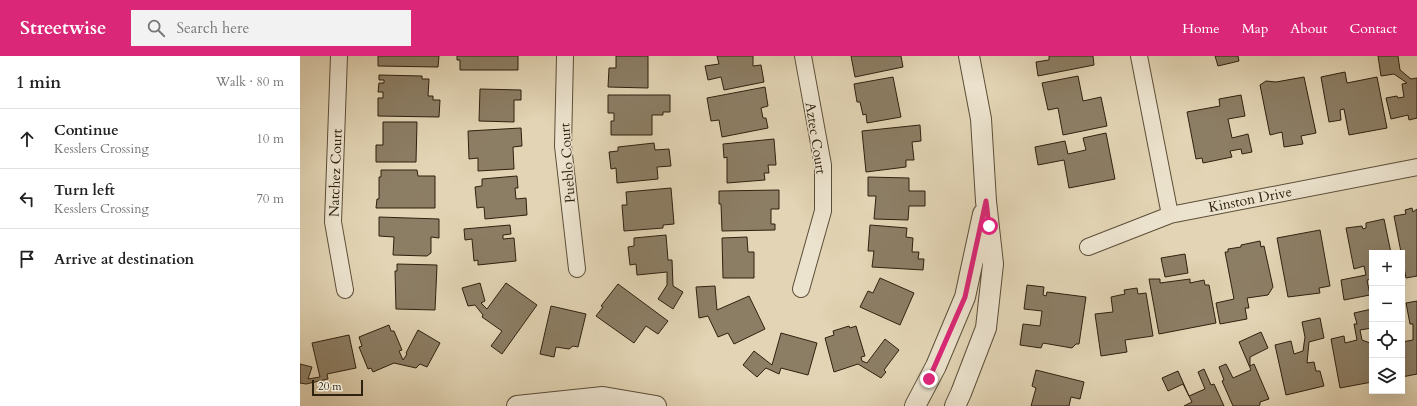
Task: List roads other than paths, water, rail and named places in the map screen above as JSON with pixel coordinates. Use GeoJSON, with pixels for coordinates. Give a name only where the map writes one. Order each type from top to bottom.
{"type":"FeatureCollection","features":[{"type":"Feature","properties":{"kind":"street","name":"Natchez Court"},"geometry":{"type":"LineString","coordinates":[[339,56],[333,222],[345,290]]}},
{"type":"Feature","properties":{"kind":"street","name":"Pueblo Court"},"geometry":{"type":"LineString","coordinates":[[565,56],[564,146],[577,270]]}},
{"type":"Feature","properties":{"kind":"street","name":"Aztec Court"},"geometry":{"type":"LineString","coordinates":[[801,289],[823,211],[823,165],[803,56]]}},
{"type":"Feature","properties":{"kind":"street"},"geometry":{"type":"LineString","coordinates":[[955,406],[986,328],[993,264],[986,201],[981,119],[969,56]]}},
{"type":"Feature","properties":{"kind":"street"},"geometry":{"type":"LineString","coordinates":[[1139,56],[1170,215]]}},
{"type":"Feature","properties":{"kind":"street","name":"Kinston Drive"},"geometry":{"type":"LineString","coordinates":[[1088,247],[1170,215],[1417,167]]}},
{"type":"Feature","properties":{"kind":"street"},"geometry":{"type":"LineString","coordinates":[[915,406],[936,366],[965,297],[986,201]]}},
{"type":"Feature","properties":{"kind":"street"},"geometry":{"type":"LineString","coordinates":[[517,406],[603,397],[656,406]]}}]}
